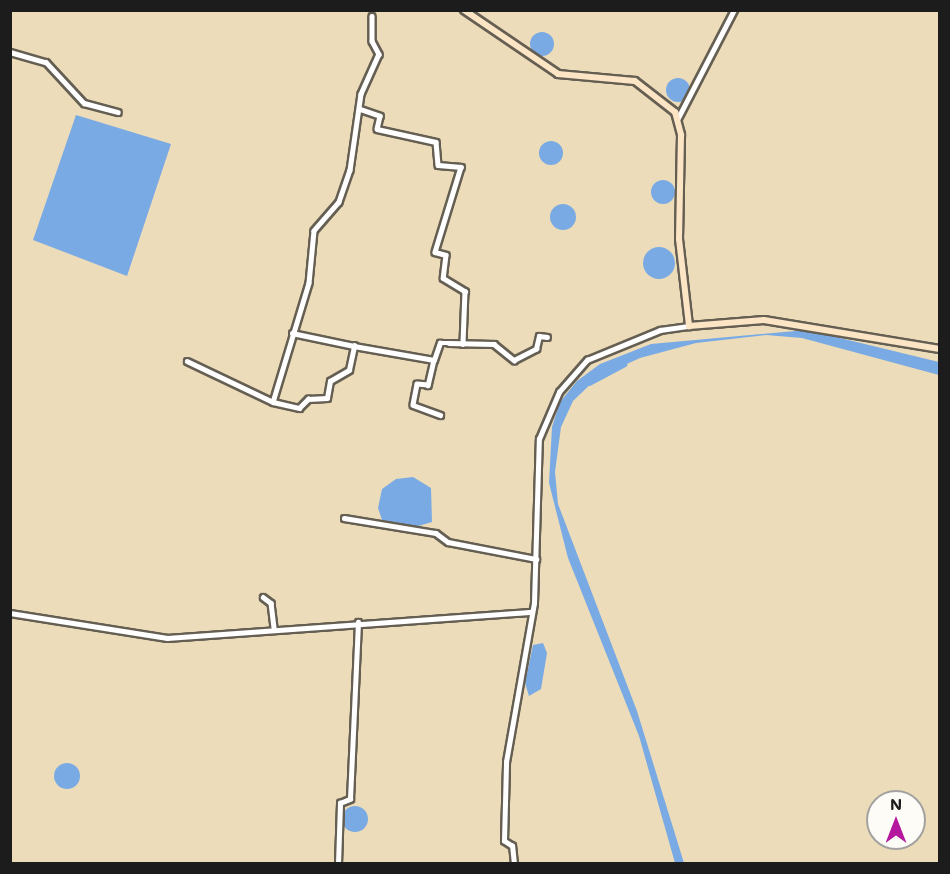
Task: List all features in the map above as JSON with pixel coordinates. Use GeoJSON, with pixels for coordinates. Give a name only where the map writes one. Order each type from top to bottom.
{"type":"FeatureCollection","features":[{"type":"Feature","properties":{"kind":"main road"},"geometry":{"type":"LineString","coordinates":[[464,10],[558,74],[635,81],[678,118],[680,239],[689,326],[764,320],[939,349]]}},
{"type":"Feature","properties":{"kind":"street"},"geometry":{"type":"LineString","coordinates":[[678,118],[734,10]]}},
{"type":"Feature","properties":{"kind":"street"},"geometry":{"type":"LineString","coordinates":[[273,402],[291,333],[309,283],[314,231],[335,207],[348,178],[360,109],[379,54],[372,41],[372,16]]}},
{"type":"Feature","properties":{"kind":"street"},"geometry":{"type":"LineString","coordinates":[[10,52],[46,63],[84,103],[118,112]]}},
{"type":"Feature","properties":{"kind":"street"},"geometry":{"type":"LineString","coordinates":[[360,109],[380,116],[377,129],[436,142],[438,165],[461,167],[435,252],[446,255],[443,278],[465,291],[463,344]]}},
{"type":"Feature","properties":{"kind":"street"},"geometry":{"type":"LineString","coordinates":[[514,864],[512,846],[504,841],[506,762],[532,612],[536,559],[539,439],[559,392],[587,360],[660,330],[689,326]]}},
{"type":"Feature","properties":{"kind":"street"},"geometry":{"type":"LineString","coordinates":[[291,333],[434,360]]}},
{"type":"Feature","properties":{"kind":"street"},"geometry":{"type":"LineString","coordinates":[[440,415],[413,405],[417,384],[428,386],[440,343],[494,344],[514,360],[536,349],[539,336],[547,337]]}},
{"type":"Feature","properties":{"kind":"street"},"geometry":{"type":"LineString","coordinates":[[187,361],[273,402],[299,408],[308,399],[327,398],[330,381],[350,370],[354,346]]}},
{"type":"Feature","properties":{"kind":"street"},"geometry":{"type":"LineString","coordinates":[[344,518],[436,532],[448,542],[536,559]]}},
{"type":"Feature","properties":{"kind":"street"},"geometry":{"type":"LineString","coordinates":[[263,597],[272,603],[274,629]]}},
{"type":"Feature","properties":{"kind":"street"},"geometry":{"type":"LineString","coordinates":[[10,614],[158,637],[358,621],[532,612]]}},
{"type":"Feature","properties":{"kind":"street"},"geometry":{"type":"LineString","coordinates":[[338,864],[340,804],[350,799],[358,621]]}},
{"type":"Feature","properties":{"kind":"water"},"geometry":{"type":"Polygon","coordinates":[[[542,32],[551,35],[554,44],[551,53],[542,56],[533,53],[530,44],[533,35],[542,32]]]}},
{"type":"Feature","properties":{"kind":"water"},"geometry":{"type":"Polygon","coordinates":[[[678,78],[686,82],[690,90],[686,98],[678,102],[670,98],[666,90],[670,82],[678,78]]]}},
{"type":"Feature","properties":{"kind":"water"},"geometry":{"type":"Polygon","coordinates":[[[76,115],[171,144],[127,276],[33,240],[76,115]]]}},
{"type":"Feature","properties":{"kind":"water"},"geometry":{"type":"Polygon","coordinates":[[[551,141],[559,145],[563,153],[559,161],[551,165],[543,161],[539,153],[543,145],[551,141]]]}},
{"type":"Feature","properties":{"kind":"water"},"geometry":{"type":"Polygon","coordinates":[[[663,180],[672,183],[675,192],[672,201],[663,204],[654,201],[651,192],[654,183],[663,180]]]}},
{"type":"Feature","properties":{"kind":"water"},"geometry":{"type":"Polygon","coordinates":[[[563,204],[572,208],[576,217],[572,226],[563,230],[554,226],[550,217],[554,208],[563,204]]]}},
{"type":"Feature","properties":{"kind":"water"},"geometry":{"type":"Polygon","coordinates":[[[659,247],[670,252],[675,263],[670,274],[659,279],[648,274],[643,263],[648,252],[659,247]]]}},
{"type":"Feature","properties":{"kind":"water"},"geometry":{"type":"Polygon","coordinates":[[[807,330],[939,362],[939,375],[802,338],[766,335],[696,343],[640,358],[598,377],[573,401],[561,427],[555,472],[558,504],[637,711],[684,863],[675,863],[639,736],[568,558],[549,483],[552,427],[560,402],[577,381],[600,364],[651,344],[807,330]]]}},
{"type":"Feature","properties":{"kind":"water"},"geometry":{"type":"Polygon","coordinates":[[[413,477],[431,488],[432,522],[415,527],[382,520],[378,508],[382,489],[396,479],[413,477]]]}},
{"type":"Feature","properties":{"kind":"water"},"geometry":{"type":"Polygon","coordinates":[[[543,643],[547,653],[541,689],[529,696],[525,683],[533,645],[543,643]]]}},
{"type":"Feature","properties":{"kind":"water"},"geometry":{"type":"Polygon","coordinates":[[[67,763],[76,767],[80,776],[76,785],[67,789],[58,785],[54,776],[58,767],[67,763]]]}},
{"type":"Feature","properties":{"kind":"water"},"geometry":{"type":"Polygon","coordinates":[[[355,806],[364,810],[368,819],[364,828],[355,832],[346,828],[342,819],[346,810],[355,806]]]}},
{"type":"Feature","properties":{"kind":"waterway"},"geometry":{"type":"LineString","coordinates":[[589,383],[624,364]]}}]}
